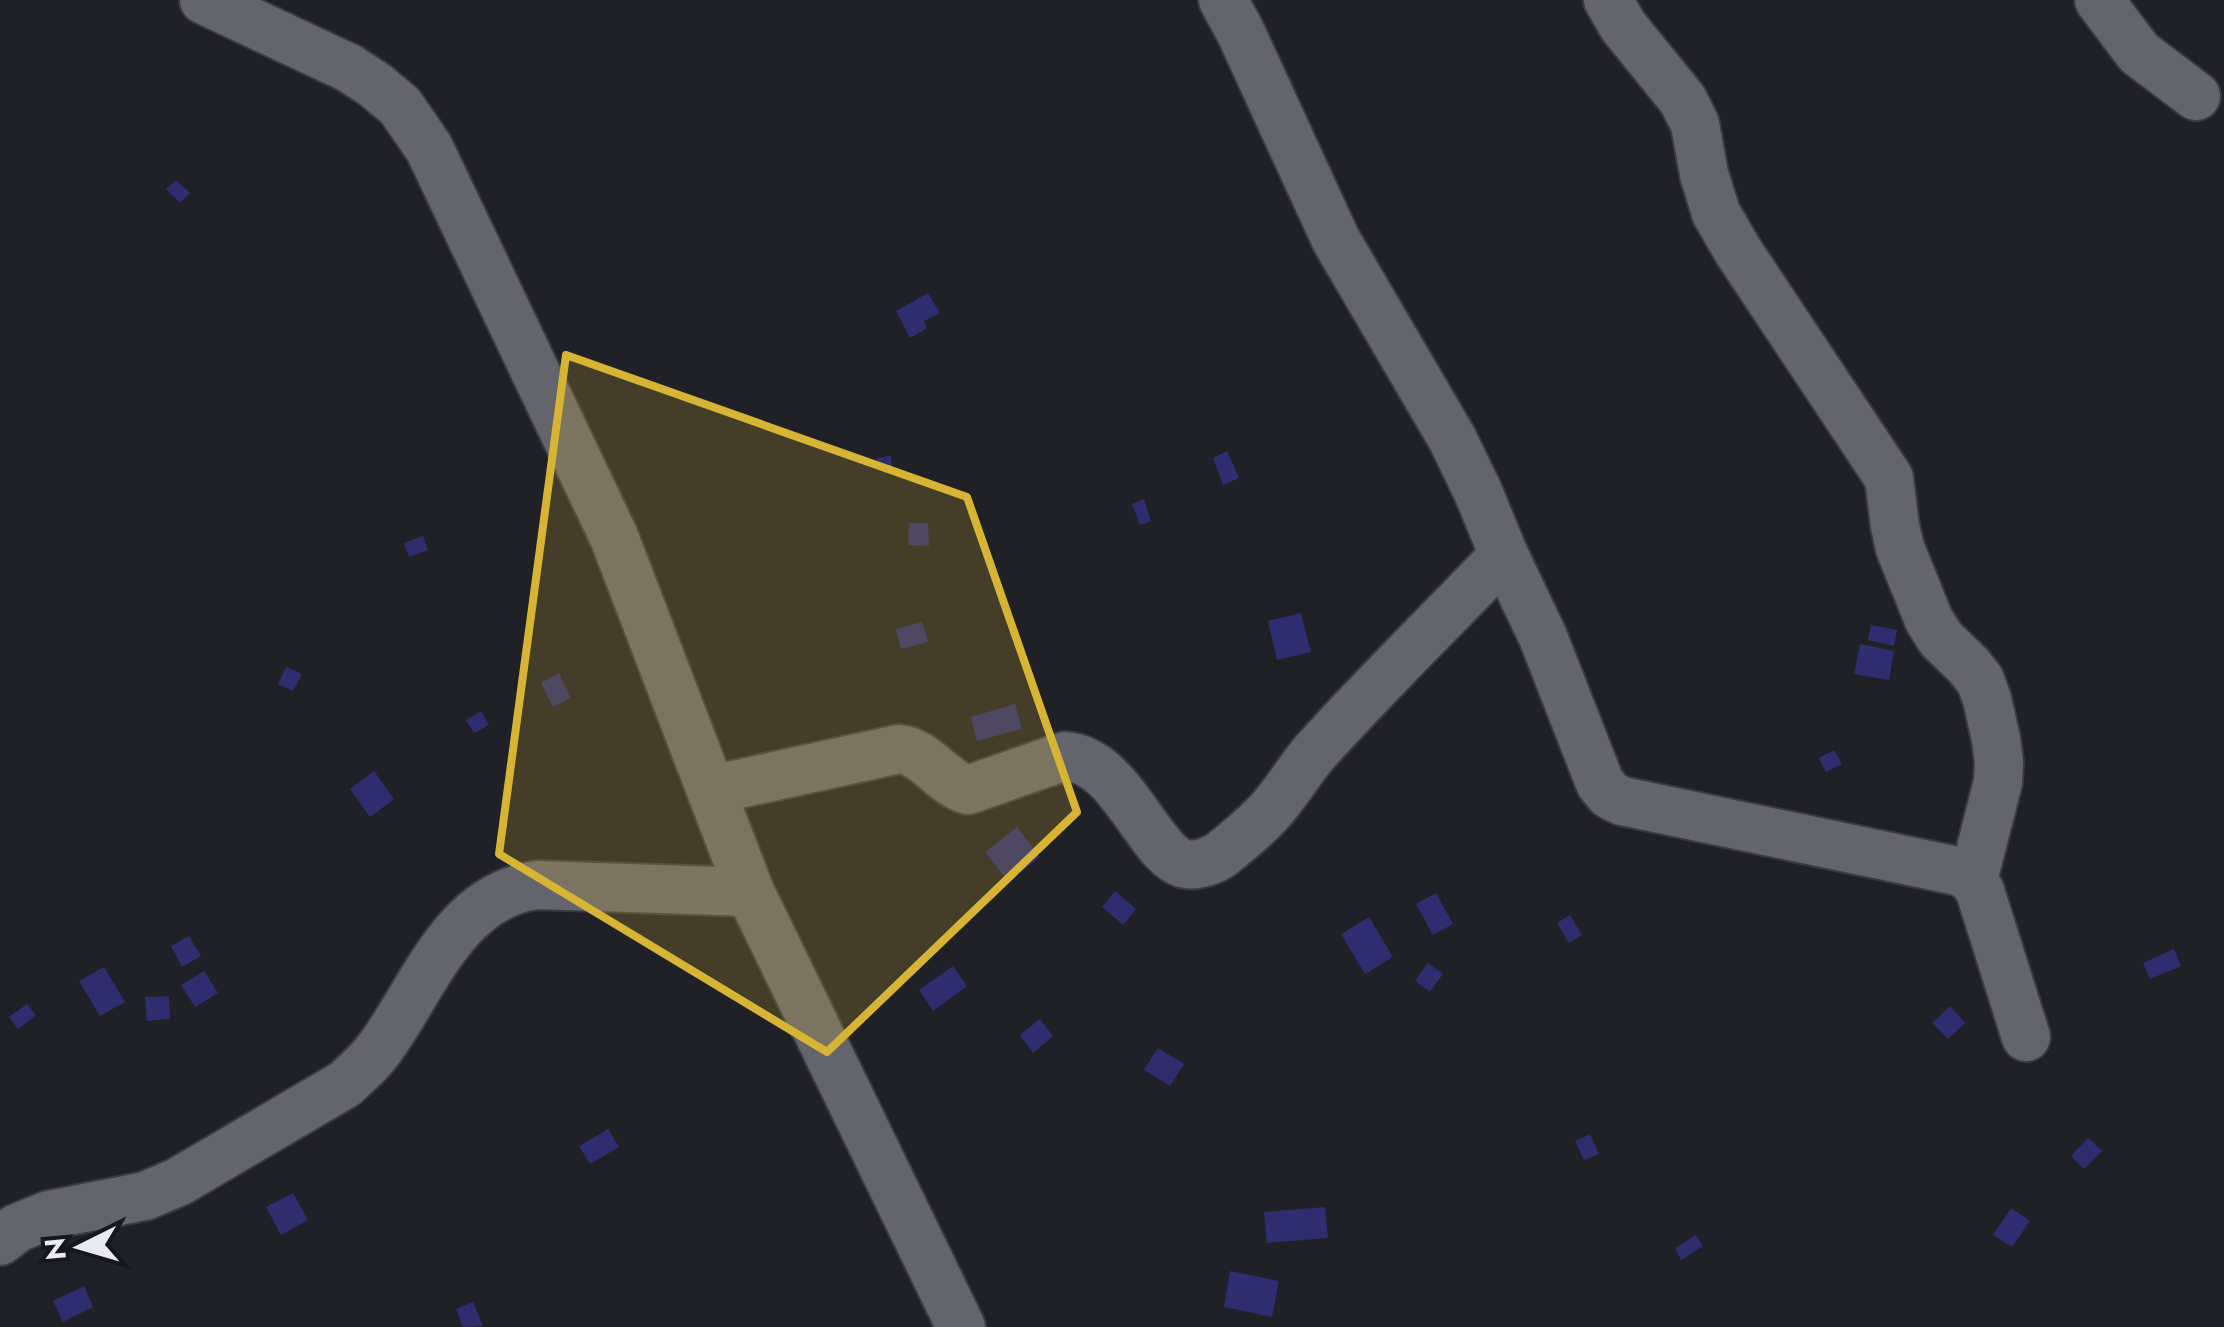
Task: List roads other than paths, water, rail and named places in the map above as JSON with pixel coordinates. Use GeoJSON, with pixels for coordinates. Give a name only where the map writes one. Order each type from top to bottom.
{"type":"FeatureCollection","features":[{"type":"Feature","properties":{"kind":"street"},"geometry":{"type":"LineString","coordinates":[[204,0],[350,68],[400,106],[429,148],[614,537],[750,892],[961,1327]]}},
{"type":"Feature","properties":{"kind":"street"},"geometry":{"type":"LineString","coordinates":[[1223,0],[1336,240],[1453,440],[1543,637],[1600,783],[1622,801],[1962,872],[1980,891],[2026,1037]]}},
{"type":"Feature","properties":{"kind":"street"},"geometry":{"type":"LineString","coordinates":[[1608,0],[1683,100],[1695,124],[1716,213],[1889,478],[1900,548],[1929,620],[1940,639],[1980,680],[1988,699],[1999,762],[1998,782],[1973,880]]}},
{"type":"Feature","properties":{"kind":"street"},"geometry":{"type":"LineString","coordinates":[[2099,0],[2140,53],[2196,96]]}},
{"type":"Feature","properties":{"kind":"street"},"geometry":{"type":"LineString","coordinates":[[711,790],[899,750],[917,753],[951,783],[968,790],[1065,756],[1076,757],[1088,762],[1119,789],[1170,858],[1200,864],[1219,856],[1266,816],[1312,755],[1504,555]]}},
{"type":"Feature","properties":{"kind":"street"},"geometry":{"type":"LineString","coordinates":[[0,1240],[49,1215],[146,1196],[178,1182],[345,1084],[382,1045],[430,966],[463,925],[501,895],[537,885],[750,892]]}}]}
